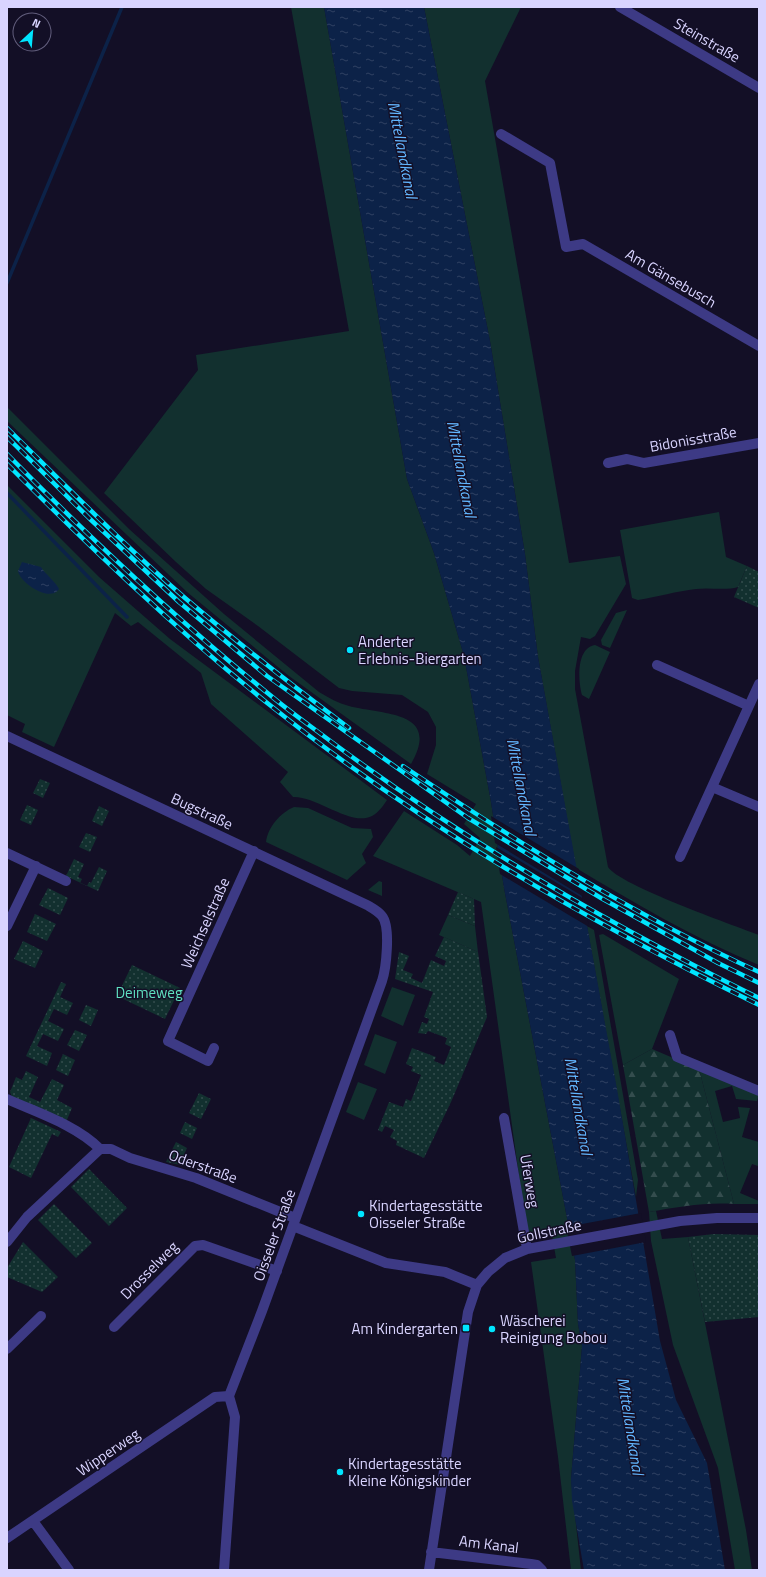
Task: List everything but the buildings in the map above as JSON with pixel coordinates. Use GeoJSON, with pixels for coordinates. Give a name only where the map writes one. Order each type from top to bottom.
{"type":"FeatureCollection","features":[{"type":"Feature","properties":{"kind":"street","name":"Steinstraße"},"geometry":{"type":"LineString","coordinates":[[620,7],[759,88]]}},
{"type":"Feature","properties":{"kind":"street","name":"Am Gänsebusch"},"geometry":{"type":"LineString","coordinates":[[501,134],[550,163],[566,247],[584,244],[759,346]]}},
{"type":"Feature","properties":{"kind":"street","name":"Bidonisstraße"},"geometry":{"type":"LineString","coordinates":[[608,463],[627,459],[644,463],[759,443]]}},
{"type":"Feature","properties":{"kind":"street"},"geometry":{"type":"LineString","coordinates":[[657,665],[749,706]]}},
{"type":"Feature","properties":{"kind":"street"},"geometry":{"type":"LineString","coordinates":[[680,857],[759,684]]}},
{"type":"Feature","properties":{"kind":"street","name":"Bugstraße"},"geometry":{"type":"LineString","coordinates":[[7,736],[367,905],[383,916]]}},
{"type":"Feature","properties":{"kind":"street"},"geometry":{"type":"LineString","coordinates":[[712,787],[759,807]]}},
{"type":"Feature","properties":{"kind":"street","name":"Weichselstraße"},"geometry":{"type":"LineString","coordinates":[[214,1048],[208,1061],[168,1041],[254,851]]}},
{"type":"Feature","properties":{"kind":"street"},"geometry":{"type":"LineString","coordinates":[[7,853],[66,881]]}},
{"type":"Feature","properties":{"kind":"street"},"geometry":{"type":"LineString","coordinates":[[7,926],[36,866]]}},
{"type":"Feature","properties":{"kind":"street","name":"Oisseler Straße"},"geometry":{"type":"LineString","coordinates":[[229,1396],[236,1382],[277,1271],[383,978],[386,967],[387,944],[385,919],[383,916]]}},
{"type":"Feature","properties":{"kind":"street"},"geometry":{"type":"LineString","coordinates":[[670,1035],[677,1057],[759,1091]]}},
{"type":"Feature","properties":{"kind":"street","name":"Oderstraße"},"geometry":{"type":"LineString","coordinates":[[7,1099],[77,1132],[90,1139],[100,1149],[111,1149],[130,1158],[196,1178],[294,1222]]}},
{"type":"Feature","properties":{"kind":"street","name":"Uferweg"},"geometry":{"type":"LineString","coordinates":[[504,1118],[527,1249]]}},
{"type":"Feature","properties":{"kind":"street"},"geometry":{"type":"LineString","coordinates":[[7,1240],[27,1217],[100,1149]]}},
{"type":"Feature","properties":{"kind":"street","name":"Gollstraße"},"geometry":{"type":"LineString","coordinates":[[429,1570],[468,1312],[478,1286],[484,1276],[498,1263],[515,1253],[527,1249],[659,1225],[717,1218],[759,1218]]}},
{"type":"Feature","properties":{"kind":"street"},"geometry":{"type":"LineString","coordinates":[[294,1222],[386,1263],[445,1272],[478,1286]]}},
{"type":"Feature","properties":{"kind":"street","name":"Drosselweg"},"geometry":{"type":"LineString","coordinates":[[114,1327],[194,1246],[203,1245],[277,1271]]}},
{"type":"Feature","properties":{"kind":"street"},"geometry":{"type":"LineString","coordinates":[[7,1349],[41,1316]]}},
{"type":"Feature","properties":{"kind":"street"},"geometry":{"type":"LineString","coordinates":[[224,1570],[235,1417],[229,1396]]}},
{"type":"Feature","properties":{"kind":"street","name":"Wipperweg"},"geometry":{"type":"LineString","coordinates":[[7,1538],[215,1397],[229,1396]]}},
{"type":"Feature","properties":{"kind":"street"},"geometry":{"type":"LineString","coordinates":[[33,1521],[69,1570]]}},
{"type":"Feature","properties":{"kind":"street","name":"Am Kanal"},"geometry":{"type":"LineString","coordinates":[[431,1552],[531,1564],[540,1567],[542,1570]]}},
{"type":"Feature","properties":{"kind":"green space"},"geometry":{"type":"Polygon","coordinates":[[[291,7],[324,7],[407,479],[434,553],[464,656],[491,802],[504,888],[575,1260],[578,1324],[582,1346],[571,1479],[581,1570],[571,1570],[558,1457],[531,1262],[556,1258],[551,1230],[527,1234],[481,902],[373,856],[404,811],[457,845],[470,856],[480,838],[464,824],[476,804],[427,774],[436,745],[436,727],[428,712],[402,695],[352,691],[339,688],[258,626],[206,589],[104,493],[198,370],[196,355],[349,331],[291,7]]]}},
{"type":"Feature","properties":{"kind":"green space"},"geometry":{"type":"Polygon","coordinates":[[[424,7],[521,7],[485,81],[569,563],[620,556],[626,584],[595,636],[590,639],[581,637],[575,671],[575,689],[608,867],[617,875],[654,894],[759,935],[759,965],[689,932],[576,868],[538,657],[525,554],[490,341],[424,7]]]}},
{"type":"Feature","properties":{"kind":"green space"},"geometry":{"type":"Polygon","coordinates":[[[7,407],[129,529],[224,614],[319,692],[345,705],[391,714],[404,718],[414,724],[419,733],[419,746],[411,764],[289,676],[187,592],[7,421],[7,407]]]}},
{"type":"Feature","properties":{"kind":"green space"},"geometry":{"type":"Polygon","coordinates":[[[7,485],[99,577],[170,639],[387,800],[381,809],[372,816],[354,818],[313,801],[293,797],[280,782],[288,772],[211,704],[201,673],[138,622],[131,626],[115,613],[54,747],[22,732],[25,724],[7,715],[7,485]]]}},
{"type":"Feature","properties":{"kind":"green space"},"geometry":{"type":"Polygon","coordinates":[[[719,512],[726,557],[747,566],[738,587],[728,589],[689,590],[638,600],[632,598],[620,530],[719,512]]]}},
{"type":"Feature","properties":{"kind":"green space"},"geometry":{"type":"Polygon","coordinates":[[[747,566],[759,572],[759,608],[734,597],[747,566]]]}},
{"type":"Feature","properties":{"kind":"green space"},"geometry":{"type":"Polygon","coordinates":[[[627,610],[610,648],[602,645],[601,640],[616,613],[627,610]]]}},
{"type":"Feature","properties":{"kind":"green space"},"geometry":{"type":"Polygon","coordinates":[[[595,645],[610,652],[589,699],[582,695],[579,674],[581,658],[584,652],[589,647],[595,645]]]}},
{"type":"Feature","properties":{"kind":"green space"},"geometry":{"type":"Polygon","coordinates":[[[40,779],[50,783],[43,798],[33,793],[40,779]]]}},
{"type":"Feature","properties":{"kind":"green space"},"geometry":{"type":"Polygon","coordinates":[[[27,805],[38,810],[31,825],[20,820],[27,805]]]}},
{"type":"Feature","properties":{"kind":"green space"},"geometry":{"type":"Polygon","coordinates":[[[99,806],[109,811],[102,826],[92,821],[99,806]]]}},
{"type":"Feature","properties":{"kind":"green space"},"geometry":{"type":"Polygon","coordinates":[[[294,807],[308,808],[352,828],[371,829],[373,837],[362,854],[366,863],[347,880],[266,842],[269,831],[276,821],[284,813],[294,807]]]}},
{"type":"Feature","properties":{"kind":"green space"},"geometry":{"type":"Polygon","coordinates":[[[86,833],[97,837],[90,852],[79,847],[86,833]]]}},
{"type":"Feature","properties":{"kind":"green space"},"geometry":{"type":"Polygon","coordinates":[[[74,859],[84,864],[78,877],[82,879],[80,883],[66,876],[74,859]]]}},
{"type":"Feature","properties":{"kind":"green space"},"geometry":{"type":"Polygon","coordinates":[[[99,867],[107,871],[98,891],[87,886],[89,882],[91,883],[99,867]]]}},
{"type":"Feature","properties":{"kind":"green space"},"geometry":{"type":"Polygon","coordinates":[[[379,881],[382,882],[382,896],[368,890],[379,881]]]}},
{"type":"Feature","properties":{"kind":"green space"},"geometry":{"type":"Polygon","coordinates":[[[48,888],[68,898],[60,915],[39,905],[48,888]]]}},
{"type":"Feature","properties":{"kind":"green space"},"geometry":{"type":"Polygon","coordinates":[[[458,892],[474,899],[475,926],[448,915],[458,892]]]}},
{"type":"Feature","properties":{"kind":"green space"},"geometry":{"type":"Polygon","coordinates":[[[35,914],[56,924],[47,941],[27,932],[35,914]]]}},
{"type":"Feature","properties":{"kind":"green space"},"geometry":{"type":"Polygon","coordinates":[[[448,915],[475,926],[478,952],[439,935],[448,915]]]}},
{"type":"Feature","properties":{"kind":"green space"},"geometry":{"type":"Polygon","coordinates":[[[587,926],[594,930],[638,1180],[636,1197],[587,926]]]}},
{"type":"Feature","properties":{"kind":"green space"},"geometry":{"type":"Polygon","coordinates":[[[603,934],[679,979],[652,1049],[623,1065],[599,935],[603,934]]]}},
{"type":"Feature","properties":{"kind":"green space"},"geometry":{"type":"Polygon","coordinates":[[[444,937],[478,952],[487,1017],[451,1102],[424,1158],[396,1145],[397,1141],[390,1137],[394,1130],[385,1126],[382,1132],[378,1130],[389,1102],[403,1107],[406,1099],[411,1101],[421,1075],[411,1071],[413,1067],[406,1064],[412,1048],[436,1057],[434,1061],[444,1065],[451,1047],[445,1044],[447,1038],[428,1031],[426,1034],[418,1033],[422,1022],[427,1024],[429,1019],[424,1017],[433,992],[395,979],[399,952],[409,956],[403,970],[413,974],[411,978],[422,983],[431,960],[444,966],[446,961],[435,956],[444,937]]]}},
{"type":"Feature","properties":{"kind":"green space"},"geometry":{"type":"Polygon","coordinates":[[[23,941],[43,951],[35,968],[14,959],[23,941]]]}},
{"type":"Feature","properties":{"kind":"green space","name":"Deimeweg"},"geometry":{"type":"Polygon","coordinates":[[[132,965],[180,988],[165,1019],[117,996],[132,965]]]}},
{"type":"Feature","properties":{"kind":"green space"},"geometry":{"type":"Polygon","coordinates":[[[61,982],[66,984],[60,997],[73,1003],[67,1015],[54,1009],[48,1021],[64,1029],[58,1041],[43,1034],[37,1046],[52,1053],[47,1066],[26,1056],[61,982]]]}},
{"type":"Feature","properties":{"kind":"green space"},"geometry":{"type":"Polygon","coordinates":[[[392,987],[415,995],[403,1026],[381,1016],[392,987]]]}},
{"type":"Feature","properties":{"kind":"green space"},"geometry":{"type":"Polygon","coordinates":[[[86,1005],[98,1010],[91,1026],[79,1020],[86,1005]]]}},
{"type":"Feature","properties":{"kind":"green space"},"geometry":{"type":"Polygon","coordinates":[[[75,1030],[87,1035],[79,1051],[67,1045],[75,1030]]]}},
{"type":"Feature","properties":{"kind":"green space"},"geometry":{"type":"Polygon","coordinates":[[[375,1034],[397,1042],[385,1074],[364,1065],[375,1034]]]}},
{"type":"Feature","properties":{"kind":"green space"},"geometry":{"type":"Polygon","coordinates":[[[652,1049],[699,1069],[734,1204],[702,1204],[649,1212],[623,1065],[652,1049]]]}},
{"type":"Feature","properties":{"kind":"green space"},"geometry":{"type":"Polygon","coordinates":[[[63,1054],[75,1060],[68,1076],[56,1070],[63,1054]]]}},
{"type":"Feature","properties":{"kind":"green space"},"geometry":{"type":"Polygon","coordinates":[[[699,1069],[759,1094],[757,1101],[736,1099],[732,1086],[715,1091],[723,1122],[740,1118],[738,1107],[750,1108],[742,1137],[759,1142],[759,1163],[758,1166],[752,1164],[740,1193],[759,1201],[759,1204],[734,1204],[699,1069]]]}},
{"type":"Feature","properties":{"kind":"green space"},"geometry":{"type":"Polygon","coordinates":[[[26,1071],[38,1077],[29,1097],[40,1102],[52,1079],[64,1085],[57,1100],[72,1108],[66,1122],[12,1097],[10,1092],[16,1077],[22,1080],[26,1071]]]}},
{"type":"Feature","properties":{"kind":"green space"},"geometry":{"type":"Polygon","coordinates":[[[358,1082],[377,1089],[364,1120],[346,1112],[358,1082]]]}},
{"type":"Feature","properties":{"kind":"green space"},"geometry":{"type":"Polygon","coordinates":[[[199,1093],[211,1099],[201,1119],[189,1113],[199,1093]]]}},
{"type":"Feature","properties":{"kind":"green space"},"geometry":{"type":"Polygon","coordinates":[[[31,1118],[61,1132],[58,1137],[52,1134],[31,1178],[9,1167],[31,1118]]]}},
{"type":"Feature","properties":{"kind":"green space"},"geometry":{"type":"Polygon","coordinates":[[[185,1122],[197,1128],[192,1139],[180,1133],[185,1122]]]}},
{"type":"Feature","properties":{"kind":"green space"},"geometry":{"type":"Polygon","coordinates":[[[176,1142],[187,1148],[182,1159],[187,1161],[185,1166],[166,1162],[176,1142]]]}},
{"type":"Feature","properties":{"kind":"green space"},"geometry":{"type":"Polygon","coordinates":[[[89,1169],[127,1208],[109,1226],[71,1187],[89,1169]]]}},
{"type":"Feature","properties":{"kind":"green space"},"geometry":{"type":"Polygon","coordinates":[[[54,1204],[92,1243],[76,1258],[38,1220],[54,1204]]]}},
{"type":"Feature","properties":{"kind":"green space"},"geometry":{"type":"Polygon","coordinates":[[[656,1211],[662,1239],[688,1237],[746,1530],[752,1570],[735,1570],[718,1468],[673,1345],[651,1241],[649,1212],[656,1211]]]}},
{"type":"Feature","properties":{"kind":"green space"},"geometry":{"type":"Polygon","coordinates":[[[714,1234],[759,1235],[759,1317],[705,1322],[688,1237],[714,1234]]]}},
{"type":"Feature","properties":{"kind":"green space"},"geometry":{"type":"Polygon","coordinates":[[[23,1242],[58,1277],[42,1292],[7,1277],[7,1268],[23,1242]]]}},
{"type":"Feature","properties":{"kind":"water","name":"Mittellandkanal"},"geometry":{"type":"Polygon","coordinates":[[[324,7],[424,7],[490,341],[525,554],[538,657],[617,1089],[660,1341],[676,1400],[707,1463],[725,1570],[584,1570],[572,1501],[571,1479],[582,1346],[578,1324],[575,1260],[504,888],[491,802],[464,656],[434,553],[407,479],[324,7]]]}},
{"type":"Feature","properties":{"kind":"water"},"geometry":{"type":"Polygon","coordinates":[[[22,562],[41,567],[59,589],[55,593],[49,594],[43,593],[29,586],[20,576],[18,571],[22,562]]]}},
{"type":"Feature","properties":{"kind":"pier"},"geometry":{"type":"Polygon","coordinates":[[[491,816],[579,869],[584,897],[495,843],[491,816]]]}},
{"type":"Feature","properties":{"kind":"pier"},"geometry":{"type":"Polygon","coordinates":[[[496,847],[584,899],[589,927],[500,874],[496,847]]]}},
{"type":"Feature","properties":{"kind":"pier"},"geometry":{"type":"Polygon","coordinates":[[[641,1213],[646,1242],[572,1256],[566,1227],[641,1213]]]}},
{"type":"Feature","properties":{"kind":"waterway"},"geometry":{"type":"LineString","coordinates":[[7,283],[122,7]]}},
{"type":"Feature","properties":{"kind":"waterway"},"geometry":{"type":"LineString","coordinates":[[7,493],[127,617]]}},
{"type":"Feature","properties":{"kind":"railway"},"geometry":{"type":"LineString","coordinates":[[7,428],[72,493],[162,578],[266,664],[349,728]]}},
{"type":"Feature","properties":{"kind":"railway"},"geometry":{"type":"LineString","coordinates":[[7,437],[90,519],[179,602],[267,676],[468,818],[601,898],[718,963],[759,983]]}},
{"type":"Feature","properties":{"kind":"railway"},"geometry":{"type":"LineString","coordinates":[[7,454],[70,517],[201,638],[235,667],[333,743],[435,814],[540,880],[648,941],[759,998]]}},
{"type":"Feature","properties":{"kind":"railway"},"geometry":{"type":"LineString","coordinates":[[7,464],[101,556],[198,645],[266,702],[323,746],[442,829],[566,904],[694,973],[759,1005]]}},
{"type":"Feature","properties":{"kind":"railway"},"geometry":{"type":"LineString","coordinates":[[403,766],[533,850],[621,902],[712,950],[759,972]]}},
{"type":"Feature","properties":{"kind":"place","name":"Anderter Erlebnis-Biergarten"},"geometry":{"type":"Point","coordinates":[350,650]}},
{"type":"Feature","properties":{"kind":"place","name":"Kindertagesstätte Oisseler Straße"},"geometry":{"type":"Point","coordinates":[361,1214]}},
{"type":"Feature","properties":{"kind":"place","name":"Am Kindergarten"},"geometry":{"type":"Point","coordinates":[466,1328]}},
{"type":"Feature","properties":{"kind":"place","name":"Wäscherei Reinigung Bobou"},"geometry":{"type":"Point","coordinates":[492,1329]}},
{"type":"Feature","properties":{"kind":"place","name":"Kindertagesstätte Kleine Königskinder"},"geometry":{"type":"Point","coordinates":[340,1472]}}]}
